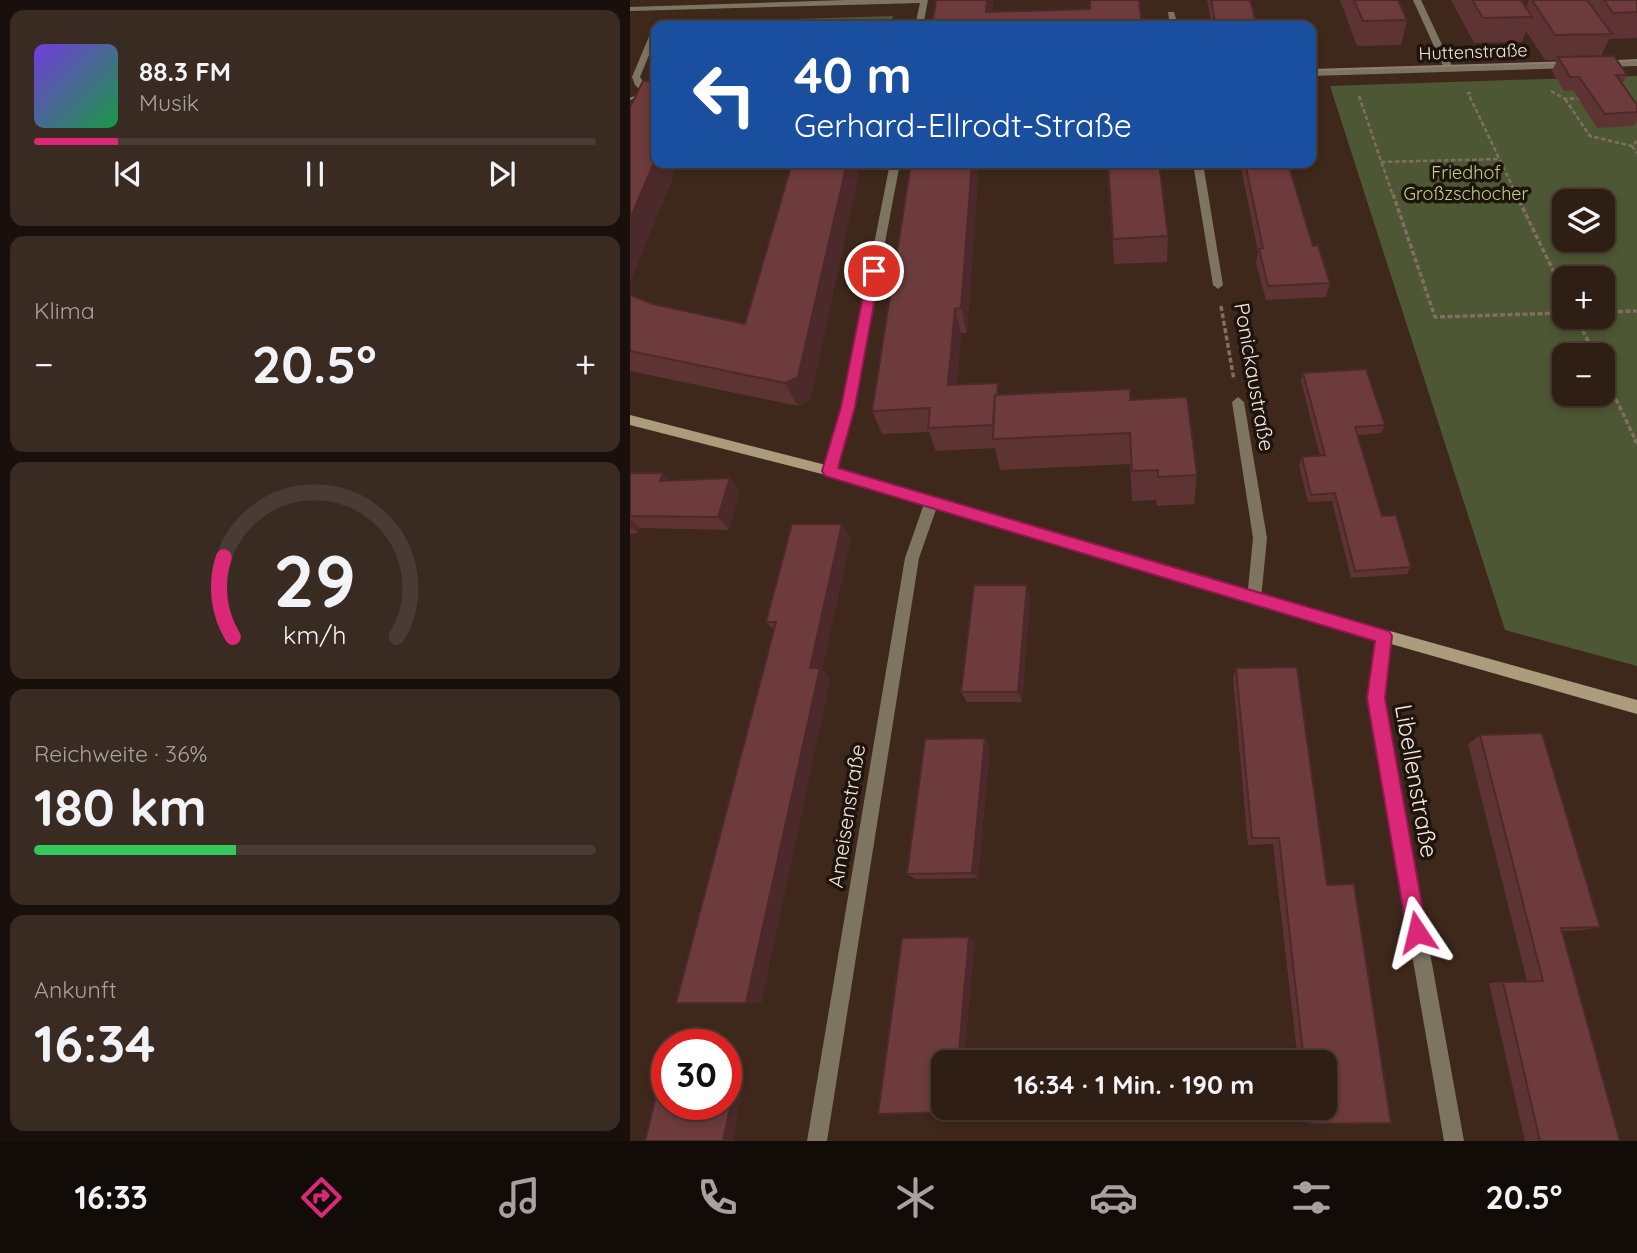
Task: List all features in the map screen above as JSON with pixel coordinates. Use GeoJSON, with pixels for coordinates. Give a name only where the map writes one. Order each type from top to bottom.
{"type":"FeatureCollection","features":[{"type":"Feature","properties":{"kind":"main road"},"geometry":{"type":"LineString","coordinates":[[630,420],[830,471],[1254,599],[1637,707]]}},
{"type":"Feature","properties":{"kind":"street"},"geometry":{"type":"LineString","coordinates":[[630,9],[662,17],[924,0],[920,21]]}},
{"type":"Feature","properties":{"kind":"street"},"geometry":{"type":"LineString","coordinates":[[1417,0],[1449,69]]}},
{"type":"Feature","properties":{"kind":"street"},"geometry":{"type":"LineString","coordinates":[[1171,14],[1173,21]]}},
{"type":"Feature","properties":{"kind":"street"},"geometry":{"type":"LineString","coordinates":[[651,42],[636,77],[638,83],[651,92]]}},
{"type":"Feature","properties":{"kind":"street","name":"Huttenstraße"},"geometry":{"type":"LineString","coordinates":[[1316,73],[1637,63]]}},
{"type":"Feature","properties":{"kind":"street"},"geometry":{"type":"LineString","coordinates":[[636,101],[651,94]]}},
{"type":"Feature","properties":{"kind":"street"},"geometry":{"type":"LineString","coordinates":[[830,471],[848,407],[894,168]]}},
{"type":"Feature","properties":{"kind":"street","name":"Ponickaustraße"},"geometry":{"type":"LineString","coordinates":[[1199,168],[1218,285]]}},
{"type":"Feature","properties":{"kind":"street","name":"Ponickaustraße"},"geometry":{"type":"LineString","coordinates":[[1238,402],[1260,538],[1254,599]]}},
{"type":"Feature","properties":{"kind":"street","name":"Ameisenstraße"},"geometry":{"type":"LineString","coordinates":[[817,1141],[912,558],[932,501]]}},
{"type":"Feature","properties":{"kind":"street","name":"Libellenstraße"},"geometry":{"type":"LineString","coordinates":[[1384,636],[1376,698],[1454,1141]]}},
{"type":"Feature","properties":{"kind":"path"},"geometry":{"type":"LineString","coordinates":[[1536,66],[1551,91],[1565,99],[1590,136],[1632,146],[1637,153]]}},
{"type":"Feature","properties":{"kind":"path"},"geometry":{"type":"LineString","coordinates":[[1482,93],[1468,93],[1552,268]]}},
{"type":"Feature","properties":{"kind":"path"},"geometry":{"type":"LineString","coordinates":[[1371,96],[1357,96],[1435,317],[1552,313]]}},
{"type":"Feature","properties":{"kind":"path"},"geometry":{"type":"LineString","coordinates":[[1565,99],[1589,98]]}},
{"type":"Feature","properties":{"kind":"path"},"geometry":{"type":"LineString","coordinates":[[1632,146],[1637,141]]}},
{"type":"Feature","properties":{"kind":"path"},"geometry":{"type":"LineString","coordinates":[[1381,162],[1500,159]]}},
{"type":"Feature","properties":{"kind":"path","name":"Ponickaustraße"},"geometry":{"type":"LineString","coordinates":[[1218,285],[1238,402]]}},
{"type":"Feature","properties":{"kind":"path"},"geometry":{"type":"LineString","coordinates":[[1615,312],[1637,311]]}},
{"type":"Feature","properties":{"kind":"path"},"geometry":{"type":"LineString","coordinates":[[1615,397],[1637,443]]}},
{"type":"Feature","properties":{"kind":"green space"},"geometry":{"type":"Polygon","coordinates":[[[893,16],[892,21],[726,21],[893,16]]]}},
{"type":"Feature","properties":{"kind":"green space","name":"Friedhof Großzschocher"},"geometry":{"type":"Polygon","coordinates":[[[1637,76],[1637,666],[1505,630],[1330,86],[1637,76]]]}},
{"type":"Feature","properties":{"kind":"building"},"geometry":{"type":"Polygon","coordinates":[[[936,0],[987,0],[986,12],[1090,9],[1090,0],[1139,0],[1141,21],[933,21],[936,0]]]}},
{"type":"Feature","properties":{"kind":"building"},"geometry":{"type":"Polygon","coordinates":[[[1211,0],[1250,0],[1256,21],[1215,21],[1211,0]]]}},
{"type":"Feature","properties":{"kind":"building"},"geometry":{"type":"Polygon","coordinates":[[[1354,0],[1398,0],[1407,20],[1363,21],[1354,0]]]}},
{"type":"Feature","properties":{"kind":"building"},"geometry":{"type":"Polygon","coordinates":[[[1472,0],[1521,0],[1532,17],[1483,18],[1472,0]]]}},
{"type":"Feature","properties":{"kind":"building"},"geometry":{"type":"Polygon","coordinates":[[[1532,0],[1587,0],[1612,34],[1555,35],[1532,0]]]}},
{"type":"Feature","properties":{"kind":"building"},"geometry":{"type":"Polygon","coordinates":[[[1604,0],[1637,0],[1637,12],[1613,13],[1604,0]]]}},
{"type":"Feature","properties":{"kind":"building"},"geometry":{"type":"Polygon","coordinates":[[[1614,56],[1627,75],[1616,75],[1637,105],[1637,112],[1605,114],[1579,77],[1570,77],[1558,57],[1614,56]]]}},
{"type":"Feature","properties":{"kind":"building"},"geometry":{"type":"Polygon","coordinates":[[[643,81],[651,81],[652,168],[630,219],[630,107],[643,81]]]}},
{"type":"Feature","properties":{"kind":"building"},"geometry":{"type":"Polygon","coordinates":[[[791,168],[846,168],[798,377],[785,383],[630,351],[630,295],[653,304],[745,324],[791,168]]]}},
{"type":"Feature","properties":{"kind":"building"},"geometry":{"type":"Polygon","coordinates":[[[910,168],[972,168],[961,308],[955,309],[948,385],[998,383],[993,425],[928,428],[930,408],[872,411],[910,168]]]}},
{"type":"Feature","properties":{"kind":"building"},"geometry":{"type":"Polygon","coordinates":[[[1108,168],[1160,168],[1168,236],[1113,239],[1108,168]]]}},
{"type":"Feature","properties":{"kind":"building"},"geometry":{"type":"Polygon","coordinates":[[[1246,168],[1290,168],[1313,246],[1318,245],[1330,283],[1268,286],[1259,249],[1263,248],[1246,168]]]}},
{"type":"Feature","properties":{"kind":"building"},"geometry":{"type":"Polygon","coordinates":[[[1366,369],[1385,425],[1355,427],[1382,516],[1396,515],[1411,567],[1355,571],[1335,493],[1311,495],[1302,457],[1325,455],[1303,373],[1366,369]]]}},
{"type":"Feature","properties":{"kind":"building"},"geometry":{"type":"Polygon","coordinates":[[[1130,389],[1130,400],[1187,397],[1197,475],[1158,477],[1158,470],[1132,471],[1130,433],[993,439],[995,395],[1130,389]]]}},
{"type":"Feature","properties":{"kind":"building"},"geometry":{"type":"Polygon","coordinates":[[[630,473],[663,473],[660,481],[730,478],[718,517],[630,516],[630,473]]]}},
{"type":"Feature","properties":{"kind":"building"},"geometry":{"type":"Polygon","coordinates":[[[792,524],[842,524],[810,668],[820,668],[746,1003],[676,1003],[776,622],[766,622],[792,524]]]}},
{"type":"Feature","properties":{"kind":"building"},"geometry":{"type":"Polygon","coordinates":[[[974,585],[1027,585],[1018,692],[961,692],[974,585]]]}},
{"type":"Feature","properties":{"kind":"building"},"geometry":{"type":"Polygon","coordinates":[[[1297,667],[1327,885],[1354,884],[1391,1123],[1311,1124],[1310,1120],[1337,1120],[1337,1050],[1303,1050],[1279,838],[1252,838],[1236,668],[1297,667]]]}},
{"type":"Feature","properties":{"kind":"building"},"geometry":{"type":"Polygon","coordinates":[[[1542,733],[1600,927],[1561,928],[1620,1141],[1540,1141],[1503,982],[1543,981],[1480,735],[1542,733]]]}},
{"type":"Feature","properties":{"kind":"building"},"geometry":{"type":"Polygon","coordinates":[[[985,738],[972,873],[907,874],[925,739],[985,738]]]}},
{"type":"Feature","properties":{"kind":"building"},"geometry":{"type":"Polygon","coordinates":[[[969,937],[959,1050],[931,1050],[931,1113],[878,1114],[902,938],[969,937]]]}},
{"type":"Feature","properties":{"kind":"building"},"geometry":{"type":"Polygon","coordinates":[[[651,1117],[651,1120],[727,1120],[723,1141],[645,1141],[651,1117]]]}},
{"type":"Feature","properties":{"kind":"tram line"},"geometry":{"type":"LineString","coordinates":[[1599,62],[1637,60]]}},
{"type":"Feature","properties":{"kind":"tram line"},"geometry":{"type":"LineString","coordinates":[[1316,70],[1574,62]]}},
{"type":"Feature","properties":{"kind":"tram line"},"geometry":{"type":"LineString","coordinates":[[630,99],[651,89]]}},
{"type":"Feature","properties":{"kind":"route"},"geometry":{"type":"LineString","coordinates":[[874,271],[848,407],[830,471],[1384,636],[1376,698],[1417,932]]}}]}
